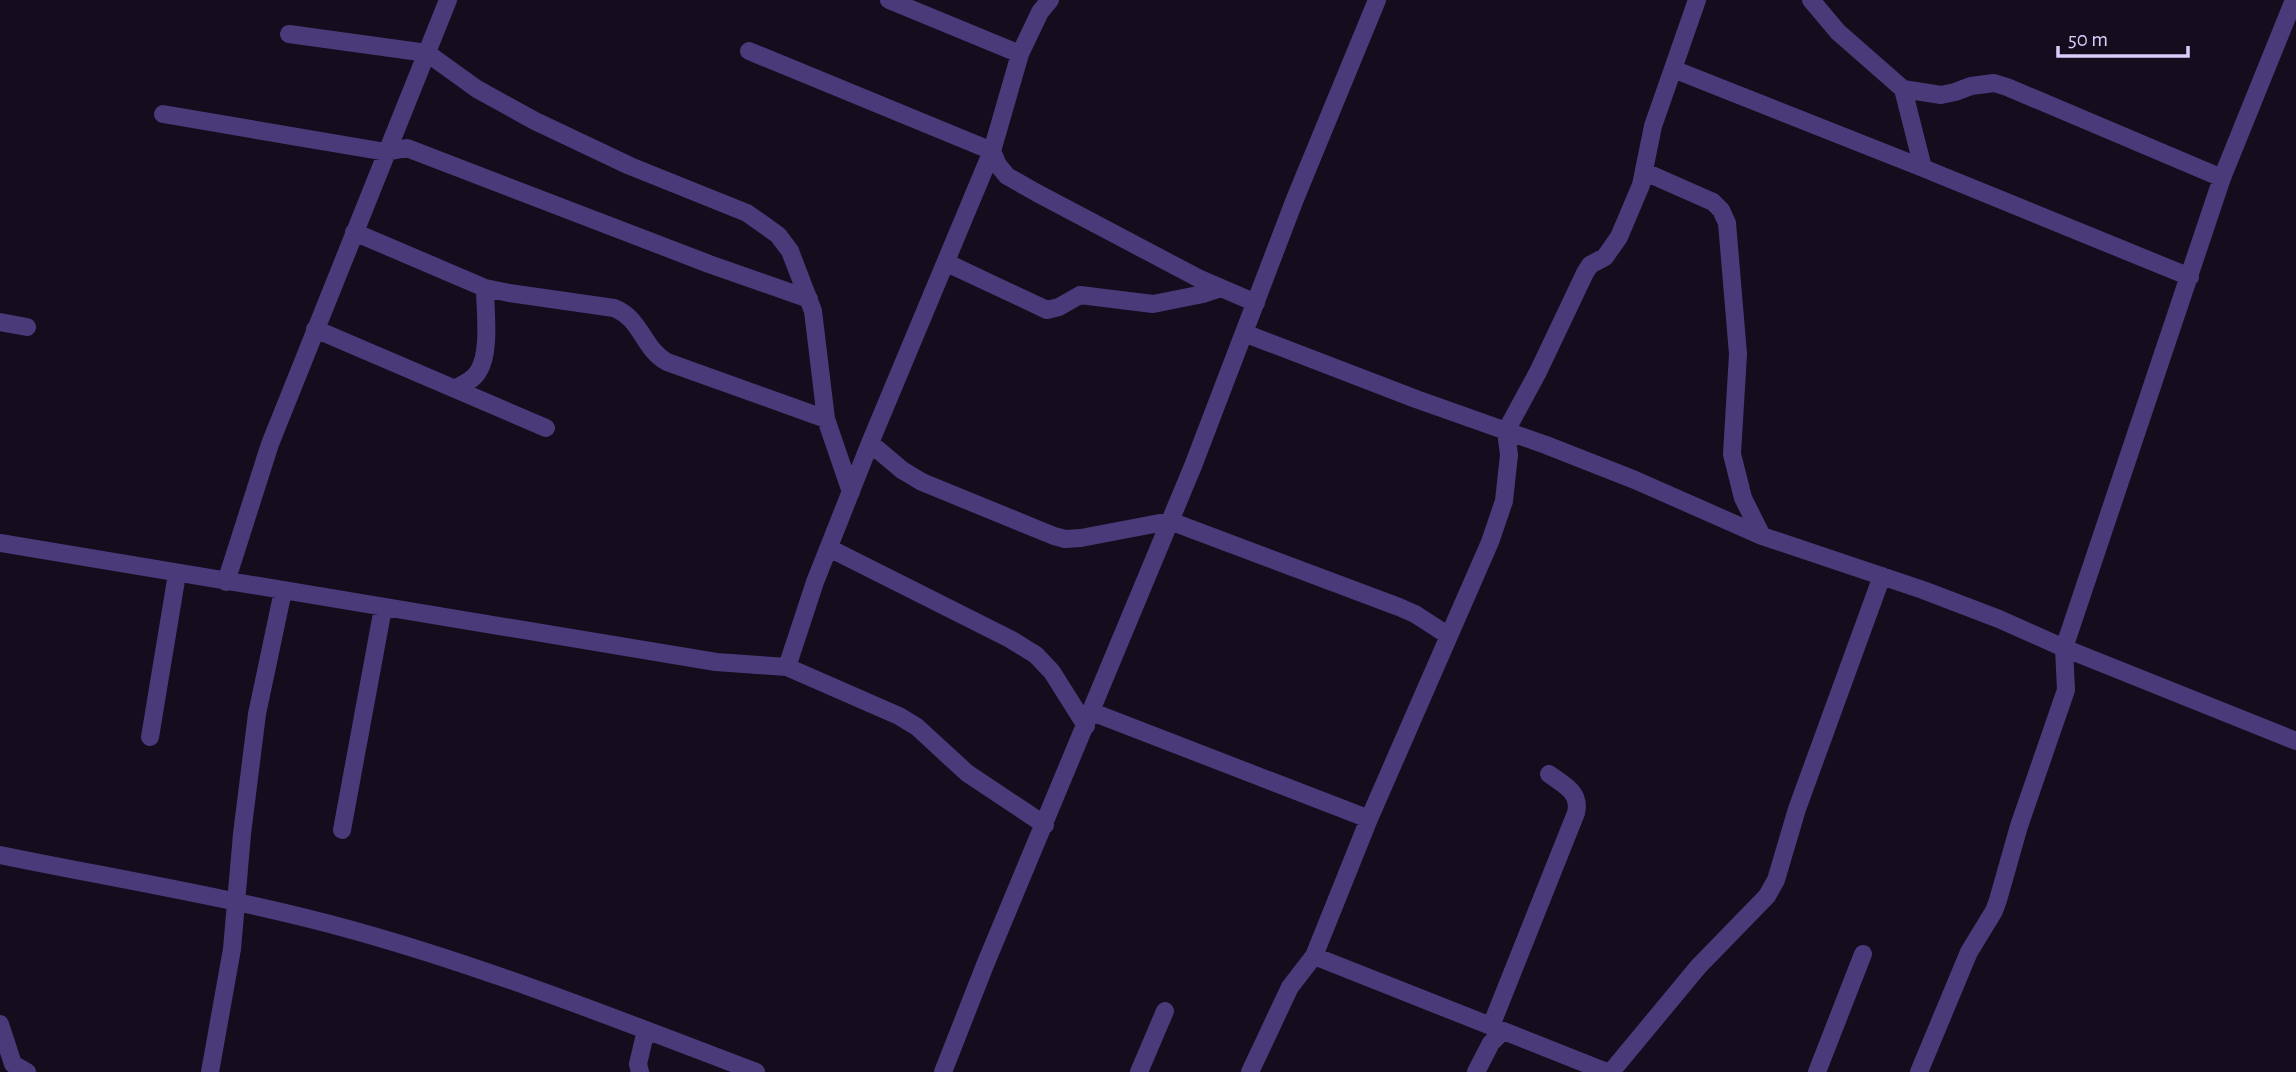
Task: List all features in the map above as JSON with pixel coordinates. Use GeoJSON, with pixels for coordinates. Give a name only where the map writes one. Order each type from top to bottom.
{"type":"FeatureCollection","features":[{"type":"Feature","properties":{"kind":"street"},"geometry":{"type":"LineString","coordinates":[[226,582],[270,444],[448,0]]}},
{"type":"Feature","properties":{"kind":"street"},"geometry":{"type":"LineString","coordinates":[[889,0],[1020,54]]}},
{"type":"Feature","properties":{"kind":"street"},"geometry":{"type":"LineString","coordinates":[[787,667],[850,492],[992,151],[1020,54],[1040,12],[1050,0]]}},
{"type":"Feature","properties":{"kind":"street"},"geometry":{"type":"LineString","coordinates":[[943,1072],[1170,522],[1377,0]]}},
{"type":"Feature","properties":{"kind":"street"},"geometry":{"type":"LineString","coordinates":[[1250,1072],[1290,987],[1314,956],[1369,819],[1490,542],[1504,501],[1509,455],[1506,431],[1538,372],[1585,273],[1590,265],[1605,257],[1619,237],[1645,172],[1653,126],[1697,0]]}},
{"type":"Feature","properties":{"kind":"street"},"geometry":{"type":"LineString","coordinates":[[1811,0],[1838,32],[1903,89],[1941,95],[1971,86],[1994,83],[2222,178]]}},
{"type":"Feature","properties":{"kind":"street"},"geometry":{"type":"LineString","coordinates":[[1919,1072],[1969,952],[1998,900],[2019,826],[2066,690],[2064,648],[2222,178],[2294,0]]}},
{"type":"Feature","properties":{"kind":"street"},"geometry":{"type":"LineString","coordinates":[[289,34],[427,53],[477,89],[535,121],[630,166],[747,213],[778,234],[790,251],[813,311],[826,419],[850,492]]}},
{"type":"Feature","properties":{"kind":"street"},"geometry":{"type":"LineString","coordinates":[[749,51],[992,151],[1007,176],[1221,288],[1256,303]]}},
{"type":"Feature","properties":{"kind":"street"},"geometry":{"type":"LineString","coordinates":[[1673,69],[2190,277]]}},
{"type":"Feature","properties":{"kind":"street"},"geometry":{"type":"LineString","coordinates":[[1903,89],[1923,168]]}},
{"type":"Feature","properties":{"kind":"street"},"geometry":{"type":"LineString","coordinates":[[163,114],[386,152],[407,148],[709,264],[809,299]]}},
{"type":"Feature","properties":{"kind":"street"},"geometry":{"type":"LineString","coordinates":[[1645,172],[1713,202],[1721,210],[1727,223],[1738,354],[1732,454],[1743,498],[1762,536]]}},
{"type":"Feature","properties":{"kind":"street"},"geometry":{"type":"LineString","coordinates":[[354,232],[485,288],[614,308],[624,312],[635,322],[656,356],[667,362],[826,419]]}},
{"type":"Feature","properties":{"kind":"street"},"geometry":{"type":"LineString","coordinates":[[947,263],[1047,310],[1059,307],[1080,295],[1153,304],[1221,288]]}},
{"type":"Feature","properties":{"kind":"street"},"geometry":{"type":"LineString","coordinates":[[456,388],[479,371],[484,356],[485,288]]}},
{"type":"Feature","properties":{"kind":"street"},"geometry":{"type":"LineString","coordinates":[[0,322],[27,327]]}},
{"type":"Feature","properties":{"kind":"street"},"geometry":{"type":"LineString","coordinates":[[315,329],[546,428]]}},
{"type":"Feature","properties":{"kind":"street"},"geometry":{"type":"LineString","coordinates":[[1244,332],[1635,480],[1762,536],[1999,619],[2064,648],[2296,741]]}},
{"type":"Feature","properties":{"kind":"street"},"geometry":{"type":"LineString","coordinates":[[870,443],[902,470],[922,482],[1065,539],[1170,522],[1399,607],[1449,636]]}},
{"type":"Feature","properties":{"kind":"street"},"geometry":{"type":"LineString","coordinates":[[0,543],[716,662],[787,667],[900,716],[917,727],[967,774],[1045,825]]}},
{"type":"Feature","properties":{"kind":"street"},"geometry":{"type":"LineString","coordinates":[[829,548],[1010,639],[1036,655],[1089,719],[1369,819]]}},
{"type":"Feature","properties":{"kind":"street"},"geometry":{"type":"LineString","coordinates":[[150,737],[177,573]]}},
{"type":"Feature","properties":{"kind":"street"},"geometry":{"type":"LineString","coordinates":[[1314,956],[1609,1072],[1698,967],[1767,896],[1776,880],[1797,810],[1882,576]]}},
{"type":"Feature","properties":{"kind":"street"},"geometry":{"type":"LineString","coordinates":[[210,1072],[232,949],[257,714],[283,591]]}},
{"type":"Feature","properties":{"kind":"street"},"geometry":{"type":"LineString","coordinates":[[342,831],[383,608]]}},
{"type":"Feature","properties":{"kind":"street"},"geometry":{"type":"LineString","coordinates":[[1476,1072],[1497,1029],[1576,813],[1576,795],[1549,774]]}},
{"type":"Feature","properties":{"kind":"street"},"geometry":{"type":"LineString","coordinates":[[0,855],[236,902],[351,930],[429,954],[646,1030],[755,1072]]}},
{"type":"Feature","properties":{"kind":"street"},"geometry":{"type":"LineString","coordinates":[[1817,1072],[1863,954]]}},
{"type":"Feature","properties":{"kind":"street"},"geometry":{"type":"LineString","coordinates":[[1139,1072],[1165,1011]]}},
{"type":"Feature","properties":{"kind":"street"},"geometry":{"type":"LineString","coordinates":[[0,1024],[13,1064],[27,1072]]}},
{"type":"Feature","properties":{"kind":"street"},"geometry":{"type":"LineString","coordinates":[[640,1072],[638,1065],[646,1030]]}}]}
